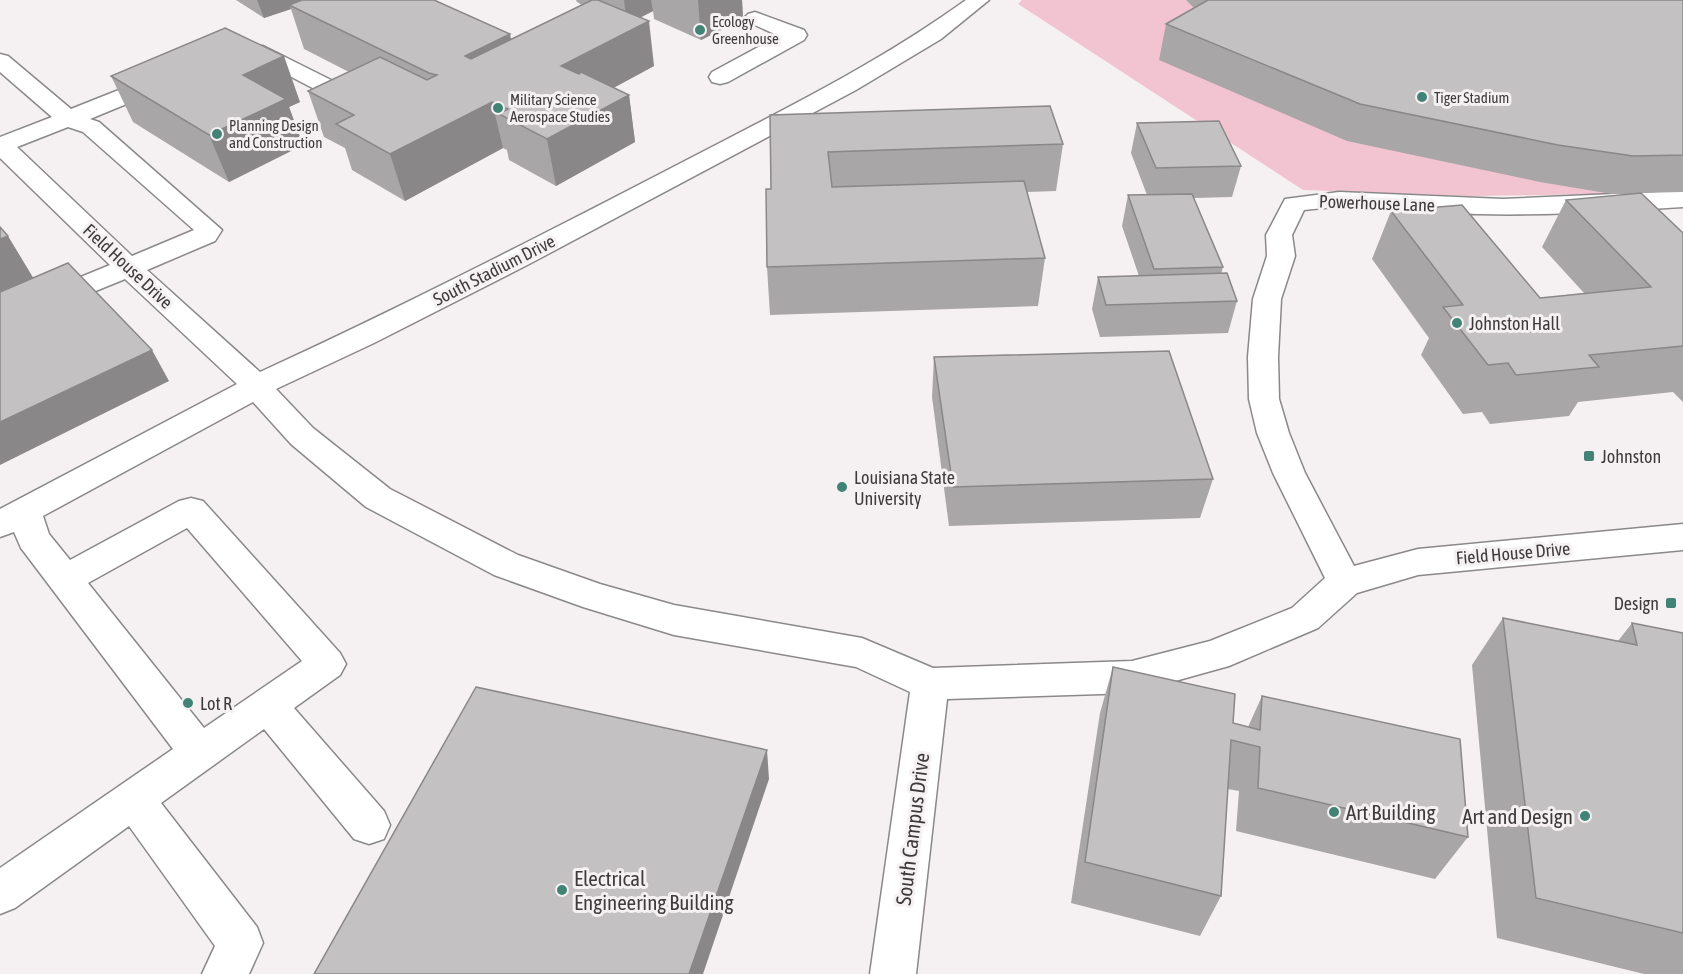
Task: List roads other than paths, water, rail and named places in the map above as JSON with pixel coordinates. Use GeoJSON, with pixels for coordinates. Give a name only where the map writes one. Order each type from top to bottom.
{"type":"FeatureCollection","features":[{"type":"Feature","properties":{"kind":"street","name":"South Stadium Drive"},"geometry":{"type":"LineString","coordinates":[[13,517],[257,386],[364,336],[521,257],[848,85],[933,33],[980,0]]}},
{"type":"Feature","properties":{"kind":"street"},"geometry":{"type":"LineString","coordinates":[[720,77],[796,35],[755,18]]}},
{"type":"Feature","properties":{"kind":"street"},"geometry":{"type":"LineString","coordinates":[[226,55],[263,53],[357,102]]}},
{"type":"Feature","properties":{"kind":"street"},"geometry":{"type":"LineString","coordinates":[[0,61],[68,119],[91,127],[209,230],[206,235],[0,321]]}},
{"type":"Feature","properties":{"kind":"street"},"geometry":{"type":"LineString","coordinates":[[0,145],[184,72]]}},
{"type":"Feature","properties":{"kind":"street","name":"Field House Drive"},"geometry":{"type":"LineString","coordinates":[[0,145],[257,386],[302,436],[378,498],[506,565],[596,597],[674,620],[862,653],[930,684]]}},
{"type":"Feature","properties":{"kind":"street","name":"Powerhouse Lane"},"geometry":{"type":"LineString","coordinates":[[1345,582],[1289,473],[1273,433],[1264,399],[1263,357],[1267,299],[1281,256],[1279,235],[1294,204],[1346,200],[1524,207],[1683,199]]}},
{"type":"Feature","properties":{"kind":"street"},"geometry":{"type":"LineString","coordinates":[[4,883],[134,801],[327,663],[191,510],[65,579]]}},
{"type":"Feature","properties":{"kind":"street"},"geometry":{"type":"LineString","coordinates":[[13,517],[33,538],[200,754]]}},
{"type":"Feature","properties":{"kind":"street","name":"Field House Drive"},"geometry":{"type":"LineString","coordinates":[[1345,582],[1418,562],[1683,537]]}},
{"type":"Feature","properties":{"kind":"street"},"geometry":{"type":"LineString","coordinates":[[930,684],[1132,677],[1216,655],[1305,618],[1345,582]]}},
{"type":"Feature","properties":{"kind":"street","name":"South Campus Drive"},"geometry":{"type":"LineString","coordinates":[[893,974],[930,684]]}},
{"type":"Feature","properties":{"kind":"street"},"geometry":{"type":"LineString","coordinates":[[268,706],[369,825]]}},
{"type":"Feature","properties":{"kind":"street"},"geometry":{"type":"LineString","coordinates":[[134,801],[167,843],[205,900],[241,943],[225,974]]}},
{"type":"Feature","properties":{"kind":"place","name":"Ecology Greenhouse"},"geometry":{"type":"Point","coordinates":[700,30]}},
{"type":"Feature","properties":{"kind":"place","name":"Tiger Stadium"},"geometry":{"type":"Point","coordinates":[1422,97]}},
{"type":"Feature","properties":{"kind":"place","name":"Military Science Aerospace Studies"},"geometry":{"type":"Point","coordinates":[498,108]}},
{"type":"Feature","properties":{"kind":"place","name":"Planning Design and Construction"},"geometry":{"type":"Point","coordinates":[217,134]}},
{"type":"Feature","properties":{"kind":"place","name":"Johnston Hall"},"geometry":{"type":"Point","coordinates":[1457,323]}},
{"type":"Feature","properties":{"kind":"place","name":"Johnston"},"geometry":{"type":"Point","coordinates":[1589,456]}},
{"type":"Feature","properties":{"kind":"place","name":"Louisiana State University"},"geometry":{"type":"Point","coordinates":[842,487]}},
{"type":"Feature","properties":{"kind":"place","name":"Design"},"geometry":{"type":"Point","coordinates":[1671,603]}},
{"type":"Feature","properties":{"kind":"place","name":"Lot R"},"geometry":{"type":"Point","coordinates":[188,703]}},
{"type":"Feature","properties":{"kind":"place","name":"Art Building"},"geometry":{"type":"Point","coordinates":[1334,812]}},
{"type":"Feature","properties":{"kind":"place","name":"Art and Design"},"geometry":{"type":"Point","coordinates":[1585,816]}},
{"type":"Feature","properties":{"kind":"place","name":"Electrical Engineering Building"},"geometry":{"type":"Point","coordinates":[562,890]}}]}
